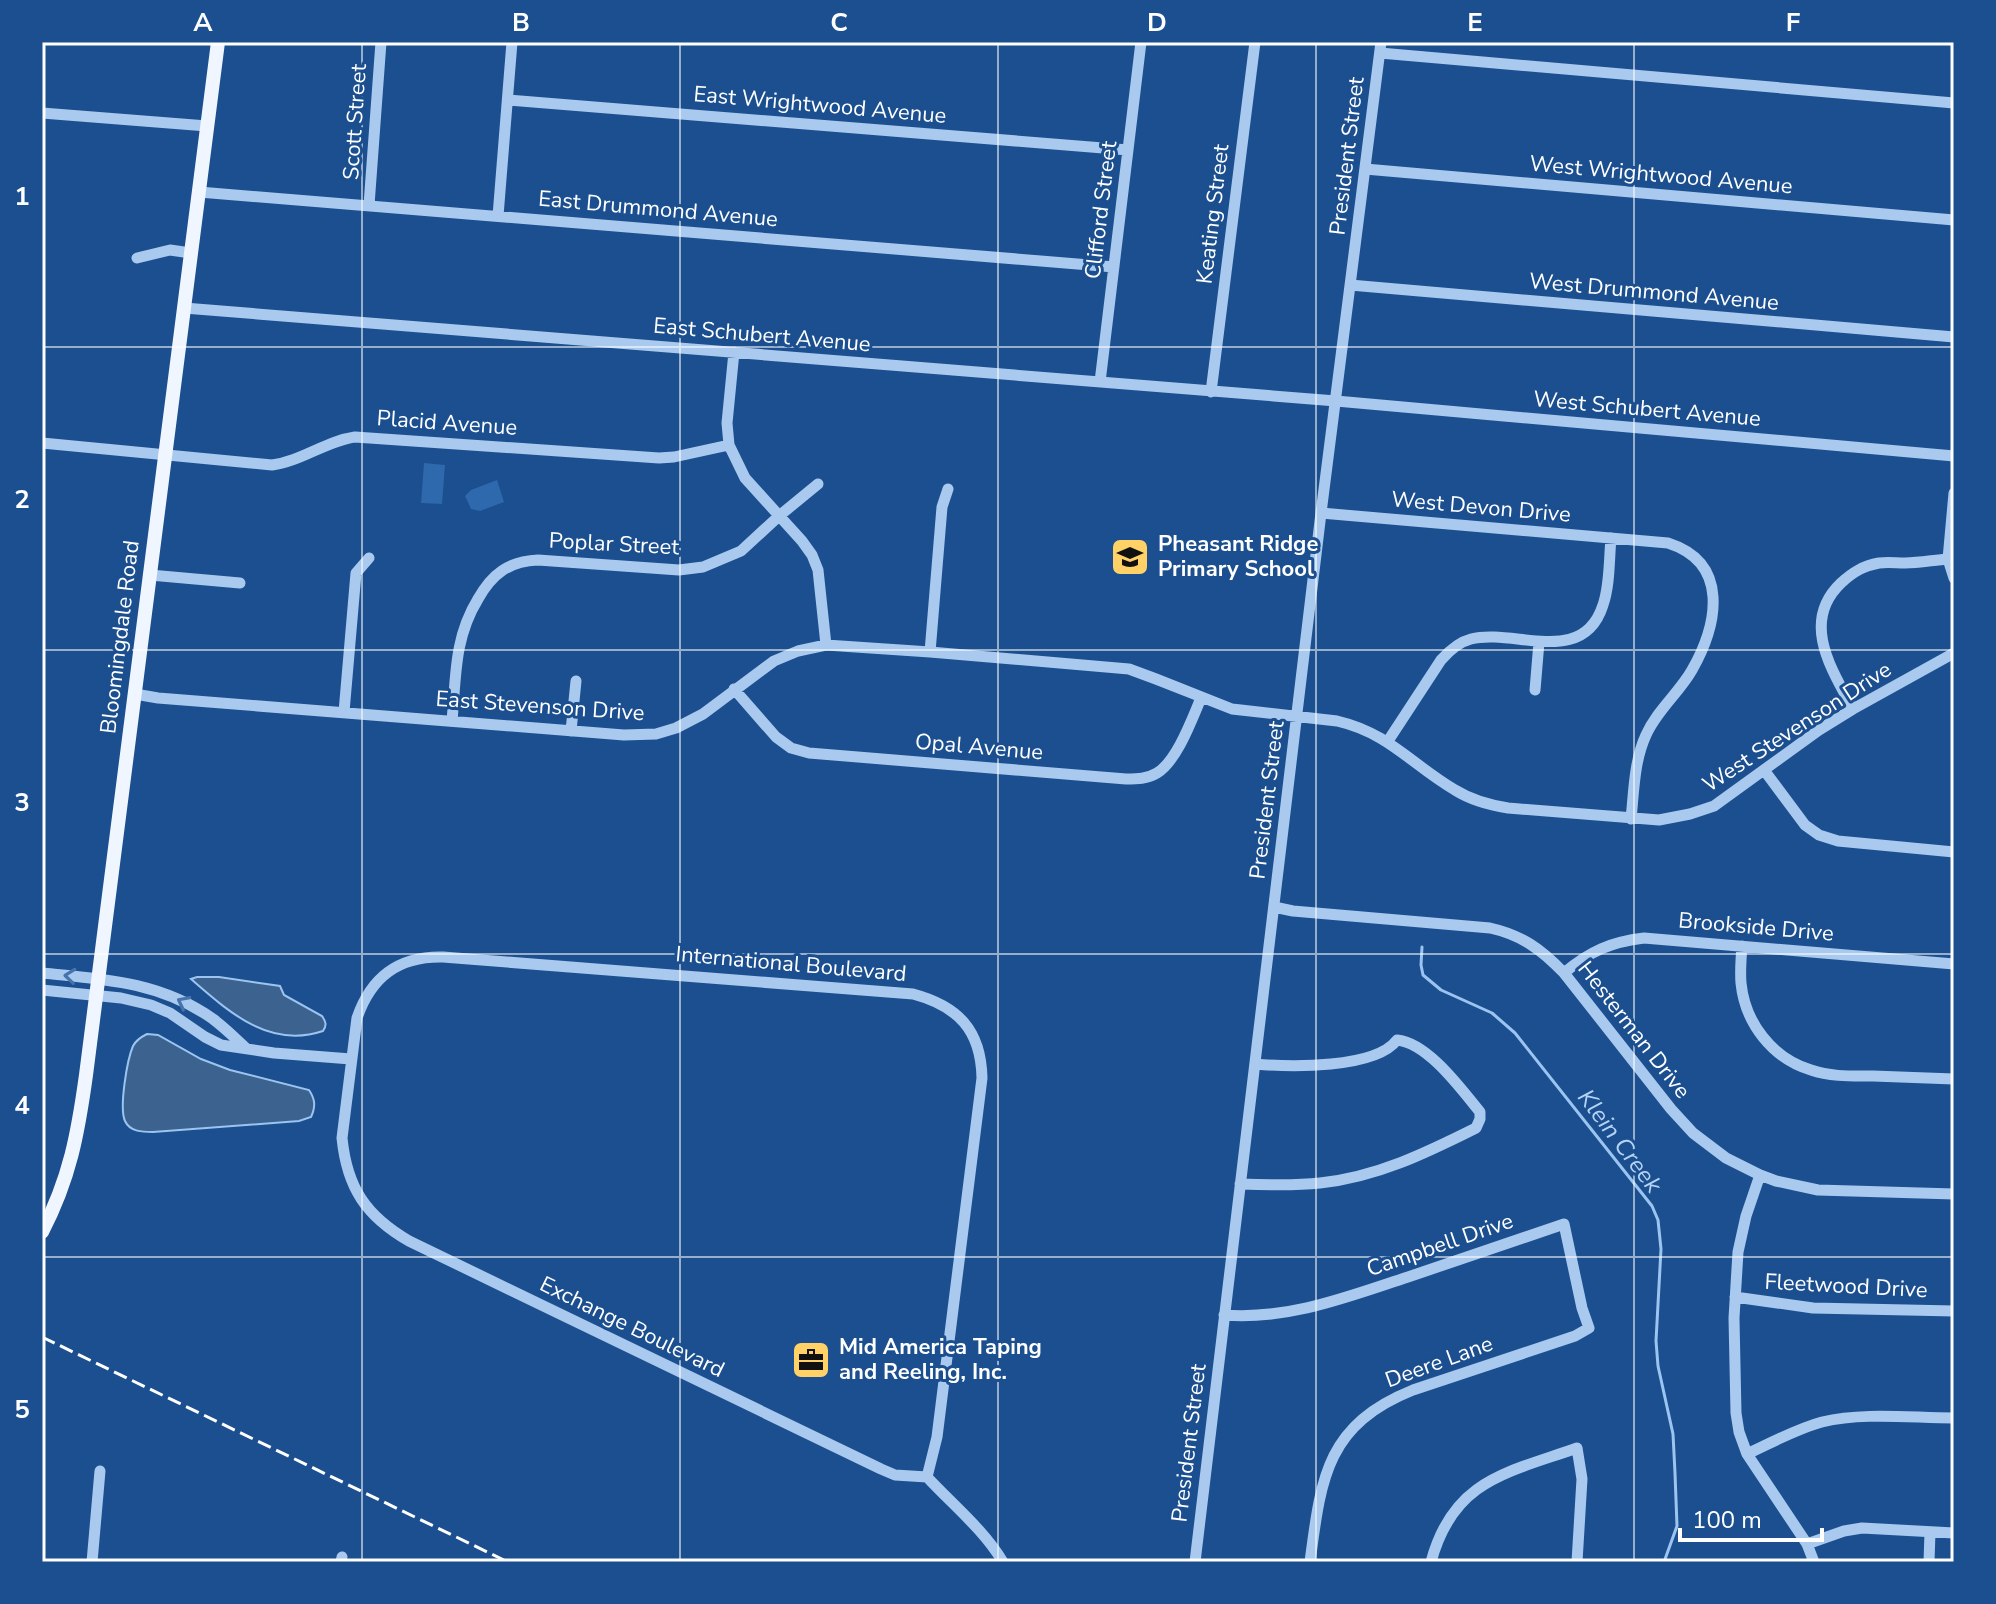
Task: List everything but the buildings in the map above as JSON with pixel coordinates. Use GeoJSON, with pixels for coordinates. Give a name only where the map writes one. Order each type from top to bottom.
{"type":"FeatureCollection","features":[{"type":"Feature","properties":{"kind":"main road","name":"Bloomingdale Road"},"geometry":{"type":"LineString","coordinates":[[42,1232],[64,1183],[74,1149],[86,1075],[218,42]]}},
{"type":"Feature","properties":{"kind":"street","name":"Scott Street"},"geometry":{"type":"LineString","coordinates":[[369,205],[381,42]]}},
{"type":"Feature","properties":{"kind":"street"},"geometry":{"type":"LineString","coordinates":[[498,216],[512,42]]}},
{"type":"Feature","properties":{"kind":"street","name":"Clifford Street"},"geometry":{"type":"LineString","coordinates":[[1100,382],[1141,42]]}},
{"type":"Feature","properties":{"kind":"street","name":"Keating Street"},"geometry":{"type":"LineString","coordinates":[[1211,392],[1255,42]]}},
{"type":"Feature","properties":{"kind":"street"},"geometry":{"type":"LineString","coordinates":[[1380,48],[1954,103]]}},
{"type":"Feature","properties":{"kind":"street","name":"President Street"},"geometry":{"type":"LineString","coordinates":[[1195,1562],[1380,48]]}},
{"type":"Feature","properties":{"kind":"street","name":"East Wrightwood Avenue"},"geometry":{"type":"LineString","coordinates":[[508,100],[1128,150]]}},
{"type":"Feature","properties":{"kind":"street"},"geometry":{"type":"LineString","coordinates":[[42,113],[207,126]]}},
{"type":"Feature","properties":{"kind":"street","name":"West Wrightwood Avenue"},"geometry":{"type":"LineString","coordinates":[[1365,169],[1954,220]]}},
{"type":"Feature","properties":{"kind":"street","name":"East Drummond Avenue"},"geometry":{"type":"LineString","coordinates":[[199,192],[1114,267]]}},
{"type":"Feature","properties":{"kind":"street"},"geometry":{"type":"LineString","coordinates":[[137,258],[170,250],[191,253]]}},
{"type":"Feature","properties":{"kind":"street","name":"West Drummond Avenue"},"geometry":{"type":"LineString","coordinates":[[1350,285],[1954,337]]}},
{"type":"Feature","properties":{"kind":"street","name":"East Schubert Avenue"},"geometry":{"type":"LineString","coordinates":[[184,308],[1336,401]]}},
{"type":"Feature","properties":{"kind":"street"},"geometry":{"type":"LineString","coordinates":[[734,352],[727,423],[729,445],[745,478],[812,555],[818,570],[826,645]]}},
{"type":"Feature","properties":{"kind":"street","name":"West Schubert Avenue"},"geometry":{"type":"LineString","coordinates":[[1336,401],[1954,456]]}},
{"type":"Feature","properties":{"kind":"street","name":"Placid Avenue"},"geometry":{"type":"LineString","coordinates":[[42,443],[272,465],[355,437],[659,458],[729,445]]}},
{"type":"Feature","properties":{"kind":"street","name":"Poplar Street"},"geometry":{"type":"LineString","coordinates":[[452,721],[463,628],[490,579],[500,571],[519,562],[538,560],[679,570],[703,567],[741,551],[818,484]]}},
{"type":"Feature","properties":{"kind":"street"},"geometry":{"type":"LineString","coordinates":[[930,652],[942,507],[948,489]]}},
{"type":"Feature","properties":{"kind":"street"},"geometry":{"type":"LineString","coordinates":[[1954,493],[1948,559],[1954,578]]}},
{"type":"Feature","properties":{"kind":"street","name":"West Devon Drive"},"geometry":{"type":"LineString","coordinates":[[1321,513],[1668,543],[1692,553],[1710,577],[1714,600],[1708,632],[1699,657],[1650,725],[1636,766],[1631,819]]}},
{"type":"Feature","properties":{"kind":"street"},"geometry":{"type":"LineString","coordinates":[[1388,741],[1441,660],[1457,646],[1482,637],[1551,643],[1572,639],[1586,630],[1599,615],[1606,593],[1611,538]]}},
{"type":"Feature","properties":{"kind":"street"},"geometry":{"type":"LineString","coordinates":[[344,712],[356,573],[369,558]]}},
{"type":"Feature","properties":{"kind":"street"},"geometry":{"type":"LineString","coordinates":[[1853,709],[1824,650],[1822,620],[1829,598],[1854,571],[1878,564],[1948,559]]}},
{"type":"Feature","properties":{"kind":"street"},"geometry":{"type":"LineString","coordinates":[[150,575],[240,583]]}},
{"type":"Feature","properties":{"kind":"street"},"geometry":{"type":"LineString","coordinates":[[1535,690],[1539,642]]}},
{"type":"Feature","properties":{"kind":"street","name":"East Stevenson Drive"},"geometry":{"type":"LineString","coordinates":[[135,694],[571,731],[656,734],[703,714],[774,661],[798,651],[826,645],[1129,669],[1232,709],[1297,717]]}},
{"type":"Feature","properties":{"kind":"street","name":"West Stevenson Drive"},"geometry":{"type":"LineString","coordinates":[[1297,717],[1353,725],[1388,741],[1455,791],[1483,803],[1631,819],[1673,819],[1714,806],[1819,730],[1954,653]]}},
{"type":"Feature","properties":{"kind":"street"},"geometry":{"type":"LineString","coordinates":[[571,731],[576,681]]}},
{"type":"Feature","properties":{"kind":"street","name":"Opal Avenue"},"geometry":{"type":"LineString","coordinates":[[734,689],[776,737],[791,748],[809,753],[1126,779],[1143,779],[1159,772],[1170,760],[1201,698]]}},
{"type":"Feature","properties":{"kind":"street"},"geometry":{"type":"LineString","coordinates":[[1764,770],[1805,825],[1819,835],[1838,841],[1954,852]]}},
{"type":"Feature","properties":{"kind":"street","name":"Hesterman Drive"},"geometry":{"type":"LineString","coordinates":[[1274,907],[1490,928],[1516,935],[1545,953],[1564,973],[1680,1120],[1718,1152],[1760,1175],[1795,1186],[1827,1191],[1954,1194]]}},
{"type":"Feature","properties":{"kind":"street","name":"Brookside Drive"},"geometry":{"type":"LineString","coordinates":[[1564,973],[1599,949],[1630,940],[1652,938],[1954,964]]}},
{"type":"Feature","properties":{"kind":"street"},"geometry":{"type":"LineString","coordinates":[[1742,946],[1741,985],[1751,1019],[1774,1049],[1793,1063],[1833,1075],[1954,1079]]}},
{"type":"Feature","properties":{"kind":"street","name":"International Boulevard"},"geometry":{"type":"LineString","coordinates":[[351,1059],[357,1018],[371,987],[401,964],[429,957],[913,994],[934,999],[951,1009],[969,1027],[979,1048],[982,1078],[937,1437],[927,1477]]}},
{"type":"Feature","properties":{"kind":"street"},"geometry":{"type":"LineString","coordinates":[[42,973],[136,984],[178,999],[214,1020],[246,1048]]}},
{"type":"Feature","properties":{"kind":"street"},"geometry":{"type":"LineString","coordinates":[[42,990],[127,999],[151,1005],[170,1013],[221,1045],[351,1059]]}},
{"type":"Feature","properties":{"kind":"street"},"geometry":{"type":"LineString","coordinates":[[1240,1184],[1290,1186],[1379,1171],[1425,1154],[1476,1128],[1480,1119],[1480,1112],[1442,1067],[1403,1040],[1397,1040],[1385,1051],[1332,1063],[1300,1066],[1255,1064]]}},
{"type":"Feature","properties":{"kind":"street","name":"Exchange Boulevard"},"geometry":{"type":"LineString","coordinates":[[351,1059],[342,1138],[344,1158],[350,1179],[364,1206],[382,1224],[409,1241],[881,1469],[895,1475],[927,1477]]}},
{"type":"Feature","properties":{"kind":"street"},"geometry":{"type":"LineString","coordinates":[[1760,1175],[1741,1236],[1735,1297],[1736,1413],[1747,1454],[1807,1544],[1814,1562]]}},
{"type":"Feature","properties":{"kind":"street","name":"Campbell Drive"},"geometry":{"type":"LineString","coordinates":[[1224,1315],[1280,1314],[1324,1305],[1564,1224],[1589,1328]]}},
{"type":"Feature","properties":{"kind":"street","name":"Fleetwood Drive"},"geometry":{"type":"LineString","coordinates":[[1735,1297],[1813,1308],[1954,1311]]}},
{"type":"Feature","properties":{"kind":"street","name":"Deere Lane"},"geometry":{"type":"LineString","coordinates":[[1310,1562],[1324,1477],[1343,1441],[1371,1412],[1413,1390],[1575,1336],[1589,1328]]}},
{"type":"Feature","properties":{"kind":"street"},"geometry":{"type":"LineString","coordinates":[[1747,1454],[1795,1431],[1837,1419],[1954,1418]]}},
{"type":"Feature","properties":{"kind":"street"},"geometry":{"type":"LineString","coordinates":[[1431,1562],[1443,1528],[1452,1513],[1473,1491],[1502,1475],[1577,1448],[1582,1479],[1577,1562]]}},
{"type":"Feature","properties":{"kind":"street"},"geometry":{"type":"LineString","coordinates":[[92,1562],[100,1471]]}},
{"type":"Feature","properties":{"kind":"street"},"geometry":{"type":"LineString","coordinates":[[927,1477],[984,1534],[1003,1562]]}},
{"type":"Feature","properties":{"kind":"street"},"geometry":{"type":"LineString","coordinates":[[1807,1544],[1862,1528],[1954,1533]]}},
{"type":"Feature","properties":{"kind":"street"},"geometry":{"type":"LineString","coordinates":[[1929,1562],[1930,1532]]}},
{"type":"Feature","properties":{"kind":"shaded area"},"geometry":{"type":"Polygon","coordinates":[[[424,463],[445,465],[442,504],[421,503],[424,463]]]}},
{"type":"Feature","properties":{"kind":"shaded area"},"geometry":{"type":"Polygon","coordinates":[[[497,480],[504,502],[480,511],[471,509],[465,496],[471,490],[497,480]]]}},
{"type":"Feature","properties":{"kind":"shaded area"},"geometry":{"type":"Polygon","coordinates":[[[197,977],[280,986],[284,995],[322,1016],[325,1027],[323,1031],[303,1035],[268,1031],[220,1004],[191,979],[197,977]]]}},
{"type":"Feature","properties":{"kind":"shaded area"},"geometry":{"type":"Polygon","coordinates":[[[147,1034],[158,1035],[201,1059],[230,1070],[309,1090],[314,1103],[311,1117],[299,1121],[153,1132],[133,1129],[127,1125],[123,1115],[124,1084],[133,1046],[147,1034]]]}},
{"type":"Feature","properties":{"kind":"waterway","name":"Klein Creek"},"geometry":{"type":"LineString","coordinates":[[1422,947],[1423,975],[1441,990],[1492,1013],[1515,1033],[1652,1206],[1658,1220],[1661,1249],[1656,1341],[1658,1366],[1673,1434],[1677,1526],[1664,1562]]}},
{"type":"Feature","properties":{"kind":"railway"},"geometry":{"type":"LineString","coordinates":[[42,1337],[508,1562]]}},
{"type":"Feature","properties":{"kind":"place","name":"Pheasant Ridge Primary School"},"geometry":{"type":"Point","coordinates":[1130,557]}},
{"type":"Feature","properties":{"kind":"place","name":"Mid America Taping and Reeling, Inc."},"geometry":{"type":"Point","coordinates":[811,1360]}}]}
